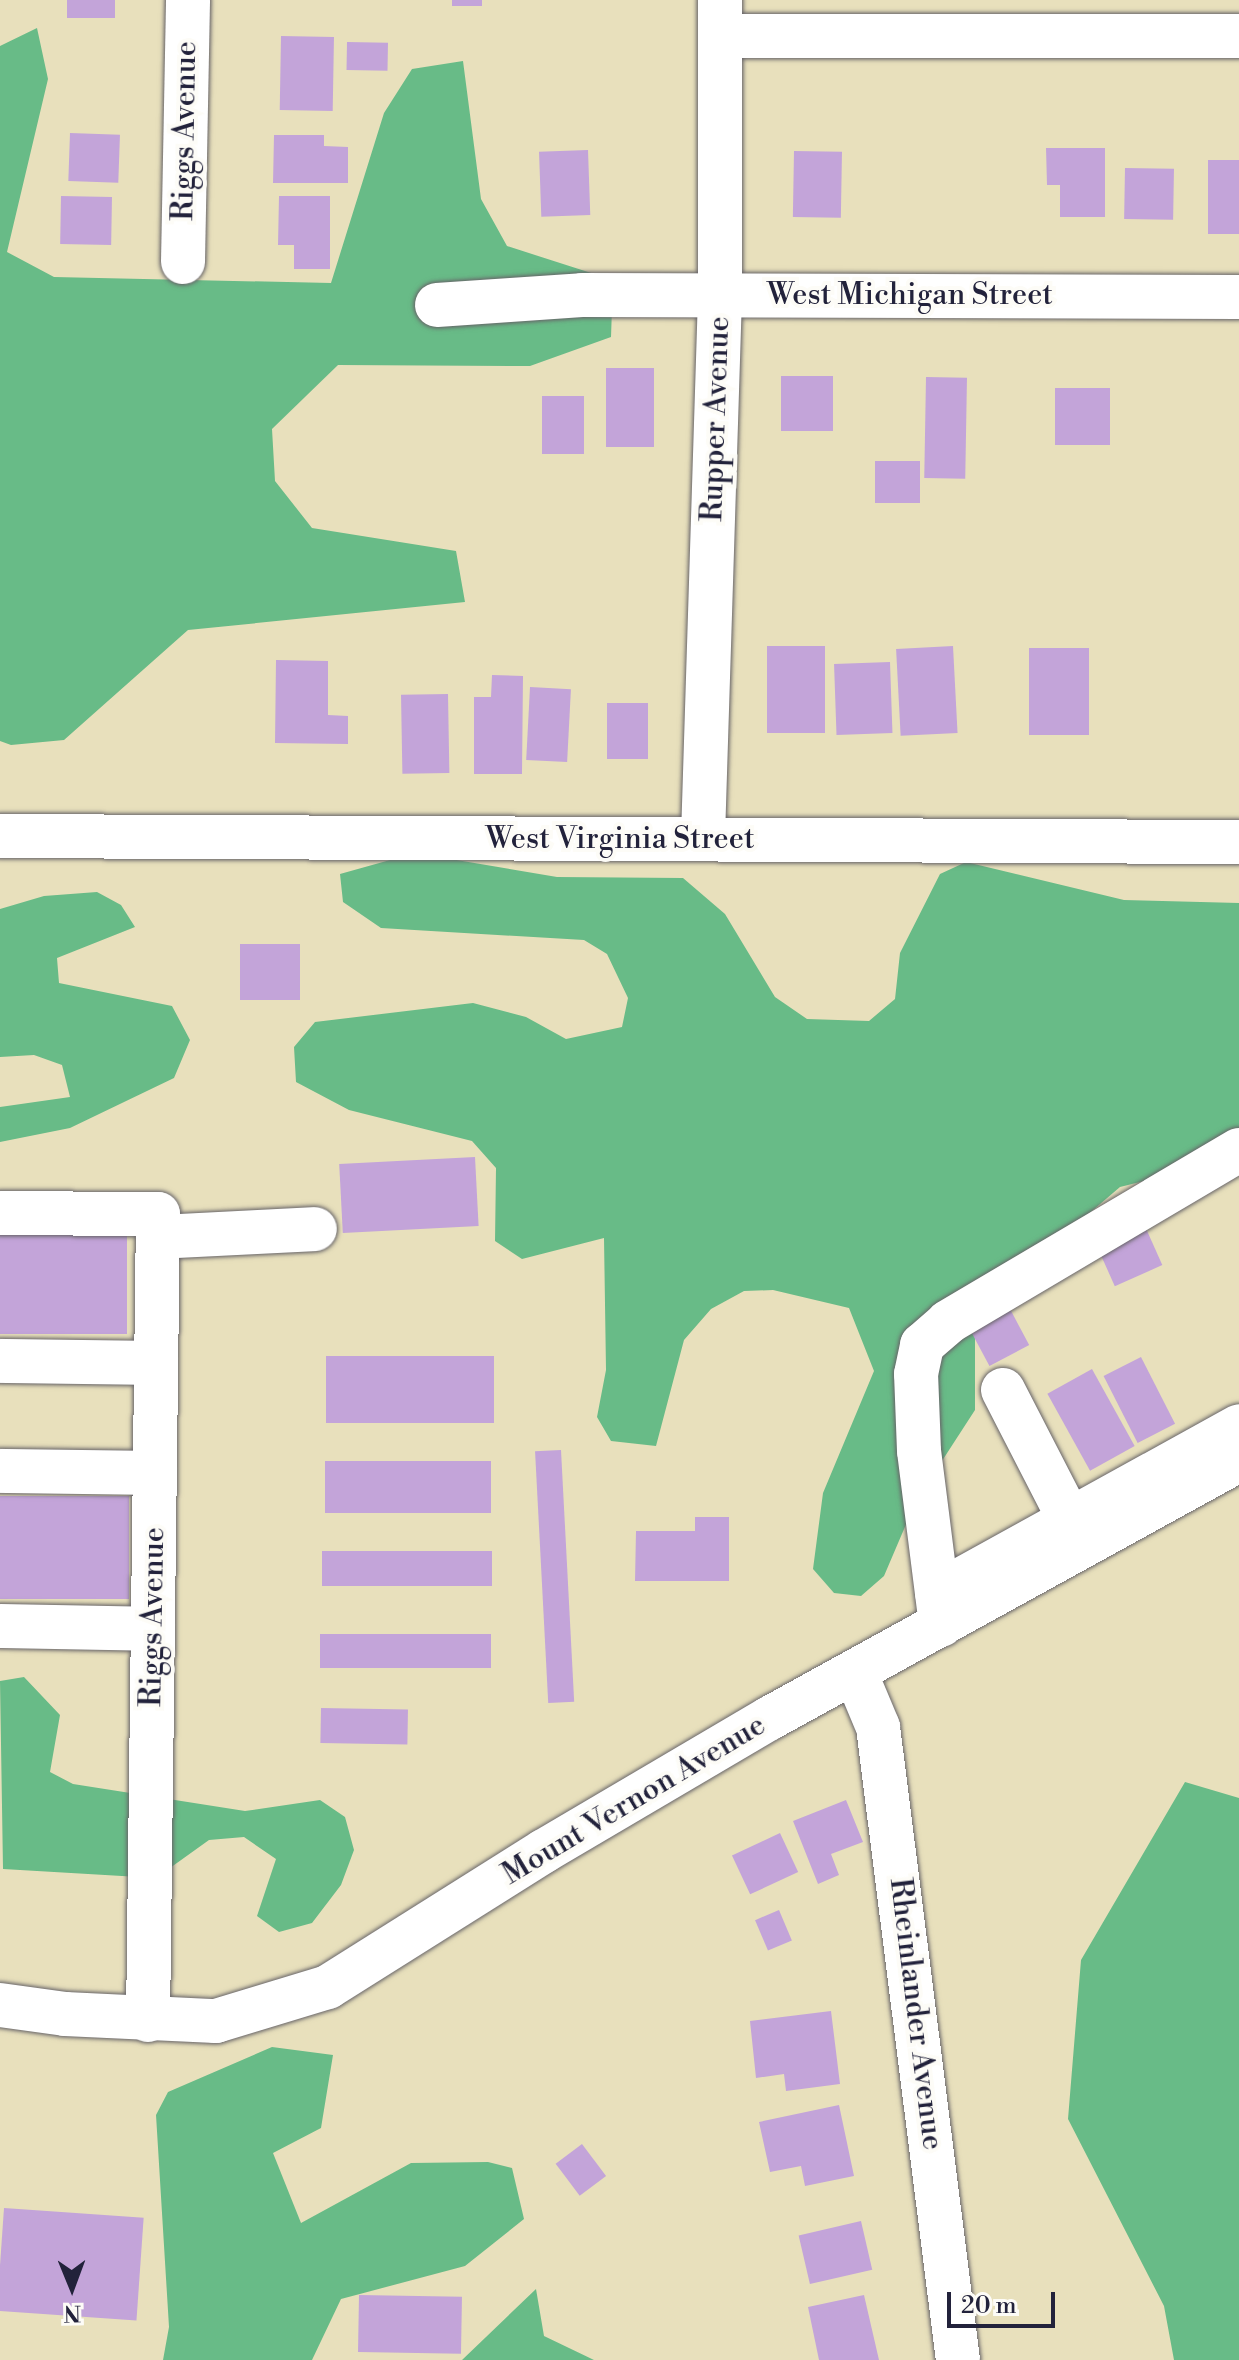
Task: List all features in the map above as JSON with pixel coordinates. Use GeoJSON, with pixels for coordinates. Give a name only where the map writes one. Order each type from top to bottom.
{"type":"FeatureCollection","features":[{"type":"Feature","properties":{"kind":"street","name":"Riggs Avenue"},"geometry":{"type":"LineString","coordinates":[[183,262],[188,0]]}},
{"type":"Feature","properties":{"kind":"street"},"geometry":{"type":"LineString","coordinates":[[720,18],[1239,36]]}},
{"type":"Feature","properties":{"kind":"street","name":"Rupper Avenue"},"geometry":{"type":"LineString","coordinates":[[703,837],[720,295],[720,18]]}},
{"type":"Feature","properties":{"kind":"street","name":"West Michigan Street"},"geometry":{"type":"LineString","coordinates":[[437,305],[582,295],[1239,297]]}},
{"type":"Feature","properties":{"kind":"street","name":"West Virginia Street"},"geometry":{"type":"LineString","coordinates":[[0,836],[703,837],[1239,842]]}},
{"type":"Feature","properties":{"kind":"street"},"geometry":{"type":"LineString","coordinates":[[939,1609],[919,1451],[916,1374],[922,1345],[948,1322],[1239,1150]]}},
{"type":"Feature","properties":{"kind":"street"},"geometry":{"type":"LineString","coordinates":[[0,1213],[158,1226],[315,1229]]}},
{"type":"Feature","properties":{"kind":"street","name":"Riggs Avenue"},"geometry":{"type":"LineString","coordinates":[[148,2020],[158,1226]]}},
{"type":"Feature","properties":{"kind":"street"},"geometry":{"type":"LineString","coordinates":[[0,1361],[156,1363]]}},
{"type":"Feature","properties":{"kind":"street"},"geometry":{"type":"LineString","coordinates":[[1003,1390],[1076,1533],[1239,1426]]}},
{"type":"Feature","properties":{"kind":"street","name":"Mount Vernon Avenue"},"geometry":{"type":"LineString","coordinates":[[0,2005],[148,2020],[216,2021],[328,1987],[544,1851],[855,1672],[939,1609],[1076,1533],[1239,1460]]}},
{"type":"Feature","properties":{"kind":"street"},"geometry":{"type":"LineString","coordinates":[[0,1471],[155,1473]]}},
{"type":"Feature","properties":{"kind":"street"},"geometry":{"type":"LineString","coordinates":[[0,1626],[153,1629]]}},
{"type":"Feature","properties":{"kind":"street","name":"Rheinlander Avenue"},"geometry":{"type":"LineString","coordinates":[[855,1672],[878,1727],[958,2360]]}},
{"type":"Feature","properties":{"kind":"green space"},"geometry":{"type":"Polygon","coordinates":[[[37,28],[48,79],[7,252],[54,277],[331,283],[384,113],[412,69],[463,61],[481,199],[507,246],[613,280],[611,337],[530,366],[338,365],[272,429],[275,481],[312,528],[456,551],[465,602],[188,630],[64,740],[11,745],[0,741],[0,46],[37,28]]]}},
{"type":"Feature","properties":{"kind":"green space"},"geometry":{"type":"Polygon","coordinates":[[[415,853],[557,877],[683,878],[725,914],[775,997],[807,1019],[869,1021],[895,999],[900,953],[940,874],[966,862],[1124,900],[1239,903],[1239,1168],[1172,1174],[1120,1187],[1010,1281],[975,1339],[975,1410],[916,1501],[884,1576],[861,1596],[834,1593],[813,1569],[823,1493],[874,1371],[849,1308],[773,1290],[744,1291],[711,1309],[684,1340],[656,1446],[611,1441],[597,1417],[606,1370],[604,1238],[522,1259],[495,1241],[496,1168],[472,1141],[349,1110],[296,1082],[294,1047],[315,1022],[473,1003],[526,1017],[566,1039],[622,1027],[628,998],[607,954],[584,940],[381,928],[343,902],[340,874],[415,853]]]}},
{"type":"Feature","properties":{"kind":"green space"},"geometry":{"type":"Polygon","coordinates":[[[97,892],[121,905],[135,927],[57,958],[59,983],[172,1006],[190,1040],[174,1078],[70,1128],[0,1142],[0,1107],[70,1097],[62,1065],[34,1055],[0,1057],[0,909],[44,896],[97,892]]]}},
{"type":"Feature","properties":{"kind":"green space"},"geometry":{"type":"Polygon","coordinates":[[[24,1677],[60,1715],[50,1772],[73,1784],[245,1811],[320,1800],[345,1817],[354,1850],[341,1885],[312,1923],[279,1932],[257,1916],[276,1859],[244,1837],[209,1840],[156,1878],[3,1869],[0,1681],[24,1677]]]}},
{"type":"Feature","properties":{"kind":"green space"},"geometry":{"type":"Polygon","coordinates":[[[1185,1782],[1239,1798],[1239,2360],[1174,2360],[1164,2306],[1068,2119],[1081,1960],[1185,1782]]]}},
{"type":"Feature","properties":{"kind":"green space"},"geometry":{"type":"Polygon","coordinates":[[[272,2047],[333,2055],[321,2128],[273,2153],[301,2223],[411,2163],[488,2162],[512,2168],[524,2219],[465,2266],[341,2299],[312,2360],[163,2360],[169,2327],[156,2115],[168,2092],[272,2047]]]}},
{"type":"Feature","properties":{"kind":"green space"},"geometry":{"type":"Polygon","coordinates":[[[536,2289],[544,2336],[594,2360],[462,2360],[536,2289]]]}},
{"type":"Feature","properties":{"kind":"building"},"geometry":{"type":"Polygon","coordinates":[[[67,0],[115,0],[115,18],[67,18],[67,0]]]}},
{"type":"Feature","properties":{"kind":"building"},"geometry":{"type":"Polygon","coordinates":[[[452,0],[482,0],[482,6],[452,6],[452,0]]]}},
{"type":"Feature","properties":{"kind":"building"},"geometry":{"type":"Polygon","coordinates":[[[281,36],[334,37],[333,111],[280,110],[281,36]]]}},
{"type":"Feature","properties":{"kind":"building"},"geometry":{"type":"Polygon","coordinates":[[[347,42],[388,43],[388,71],[347,70],[347,42]]]}},
{"type":"Feature","properties":{"kind":"building"},"geometry":{"type":"Polygon","coordinates":[[[70,133],[120,135],[118,183],[68,181],[70,133]]]}},
{"type":"Feature","properties":{"kind":"building"},"geometry":{"type":"Polygon","coordinates":[[[274,135],[324,135],[324,146],[348,147],[348,183],[273,183],[274,135]]]}},
{"type":"Feature","properties":{"kind":"building"},"geometry":{"type":"Polygon","coordinates":[[[1046,148],[1105,148],[1105,217],[1060,217],[1060,185],[1047,185],[1046,148]]]}},
{"type":"Feature","properties":{"kind":"building"},"geometry":{"type":"Polygon","coordinates":[[[588,150],[590,215],[541,217],[539,152],[588,150]]]}},
{"type":"Feature","properties":{"kind":"building"},"geometry":{"type":"Polygon","coordinates":[[[794,151],[842,152],[841,218],[793,217],[794,151]]]}},
{"type":"Feature","properties":{"kind":"building"},"geometry":{"type":"Polygon","coordinates":[[[1208,160],[1239,160],[1239,234],[1208,234],[1208,160]]]}},
{"type":"Feature","properties":{"kind":"building"},"geometry":{"type":"Polygon","coordinates":[[[1125,168],[1174,169],[1173,220],[1124,219],[1125,168]]]}},
{"type":"Feature","properties":{"kind":"building"},"geometry":{"type":"Polygon","coordinates":[[[61,196],[112,197],[111,245],[60,244],[61,196]]]}},
{"type":"Feature","properties":{"kind":"building"},"geometry":{"type":"Polygon","coordinates":[[[279,196],[330,196],[330,269],[294,269],[294,245],[278,245],[279,196]]]}},
{"type":"Feature","properties":{"kind":"building"},"geometry":{"type":"Polygon","coordinates":[[[606,368],[654,368],[654,447],[606,447],[606,368]]]}},
{"type":"Feature","properties":{"kind":"building"},"geometry":{"type":"Polygon","coordinates":[[[781,376],[833,376],[833,431],[781,431],[781,376]]]}},
{"type":"Feature","properties":{"kind":"building"},"geometry":{"type":"Polygon","coordinates":[[[926,377],[967,378],[965,479],[924,478],[926,377]]]}},
{"type":"Feature","properties":{"kind":"building"},"geometry":{"type":"Polygon","coordinates":[[[1055,388],[1110,388],[1110,445],[1055,445],[1055,388]]]}},
{"type":"Feature","properties":{"kind":"building"},"geometry":{"type":"Polygon","coordinates":[[[542,396],[584,396],[584,454],[542,454],[542,396]]]}},
{"type":"Feature","properties":{"kind":"building"},"geometry":{"type":"Polygon","coordinates":[[[875,461],[920,461],[920,503],[875,503],[875,461]]]}},
{"type":"Feature","properties":{"kind":"building"},"geometry":{"type":"Polygon","coordinates":[[[767,646],[825,646],[825,733],[767,733],[767,646]]]}},
{"type":"Feature","properties":{"kind":"building"},"geometry":{"type":"Polygon","coordinates":[[[953,646],[958,733],[901,736],[896,649],[953,646]]]}},
{"type":"Feature","properties":{"kind":"building"},"geometry":{"type":"Polygon","coordinates":[[[1029,648],[1089,648],[1089,735],[1029,735],[1029,648]]]}},
{"type":"Feature","properties":{"kind":"building"},"geometry":{"type":"Polygon","coordinates":[[[276,660],[328,661],[328,715],[348,716],[348,744],[275,743],[276,660]]]}},
{"type":"Feature","properties":{"kind":"building"},"geometry":{"type":"Polygon","coordinates":[[[890,662],[892,733],[837,735],[834,664],[890,662]]]}},
{"type":"Feature","properties":{"kind":"building"},"geometry":{"type":"Polygon","coordinates":[[[492,675],[523,676],[522,774],[474,774],[474,697],[491,697],[492,675]]]}},
{"type":"Feature","properties":{"kind":"building"},"geometry":{"type":"Polygon","coordinates":[[[530,687],[571,689],[567,762],[526,760],[530,687]]]}},
{"type":"Feature","properties":{"kind":"building"},"geometry":{"type":"Polygon","coordinates":[[[448,694],[449,773],[402,774],[401,695],[448,694]]]}},
{"type":"Feature","properties":{"kind":"building"},"geometry":{"type":"Polygon","coordinates":[[[607,703],[648,703],[648,759],[607,759],[607,703]]]}},
{"type":"Feature","properties":{"kind":"building"},"geometry":{"type":"Polygon","coordinates":[[[240,944],[300,944],[300,1000],[240,1000],[240,944]]]}},
{"type":"Feature","properties":{"kind":"building"},"geometry":{"type":"Polygon","coordinates":[[[475,1157],[479,1226],[343,1233],[339,1164],[475,1157]]]}},
{"type":"Feature","properties":{"kind":"building"},"geometry":{"type":"Polygon","coordinates":[[[1144,1224],[1162,1265],[1115,1286],[1096,1245],[1144,1224]]]}},
{"type":"Feature","properties":{"kind":"building"},"geometry":{"type":"Polygon","coordinates":[[[0,1232],[127,1232],[127,1334],[0,1334],[0,1232]]]}},
{"type":"Feature","properties":{"kind":"building"},"geometry":{"type":"Polygon","coordinates":[[[1009,1307],[1029,1345],[989,1366],[969,1328],[1009,1307]]]}},
{"type":"Feature","properties":{"kind":"building"},"geometry":{"type":"Polygon","coordinates":[[[326,1356],[494,1356],[494,1423],[326,1423],[326,1356]]]}},
{"type":"Feature","properties":{"kind":"building"},"geometry":{"type":"Polygon","coordinates":[[[1141,1357],[1175,1424],[1138,1443],[1104,1376],[1141,1357]]]}},
{"type":"Feature","properties":{"kind":"building"},"geometry":{"type":"Polygon","coordinates":[[[1092,1369],[1135,1446],[1090,1471],[1047,1394],[1092,1369]]]}},
{"type":"Feature","properties":{"kind":"building"},"geometry":{"type":"Polygon","coordinates":[[[561,1450],[574,1702],[548,1703],[535,1451],[561,1450]]]}},
{"type":"Feature","properties":{"kind":"building"},"geometry":{"type":"Polygon","coordinates":[[[325,1461],[491,1461],[491,1513],[325,1513],[325,1461]]]}},
{"type":"Feature","properties":{"kind":"building"},"geometry":{"type":"Polygon","coordinates":[[[0,1496],[129,1496],[129,1599],[0,1599],[0,1496]]]}},
{"type":"Feature","properties":{"kind":"building"},"geometry":{"type":"Polygon","coordinates":[[[695,1517],[729,1517],[729,1581],[635,1581],[636,1531],[695,1531],[695,1517]]]}},
{"type":"Feature","properties":{"kind":"building"},"geometry":{"type":"Polygon","coordinates":[[[322,1551],[492,1551],[492,1586],[322,1586],[322,1551]]]}},
{"type":"Feature","properties":{"kind":"building"},"geometry":{"type":"Polygon","coordinates":[[[320,1634],[491,1634],[491,1668],[320,1668],[320,1634]]]}},
{"type":"Feature","properties":{"kind":"building"},"geometry":{"type":"Polygon","coordinates":[[[321,1708],[408,1710],[407,1745],[320,1743],[321,1708]]]}},
{"type":"Feature","properties":{"kind":"building"},"geometry":{"type":"Polygon","coordinates":[[[846,1800],[863,1842],[831,1854],[839,1875],[818,1884],[793,1821],[846,1800]]]}},
{"type":"Feature","properties":{"kind":"building"},"geometry":{"type":"Polygon","coordinates":[[[780,1833],[798,1872],[750,1894],[732,1855],[780,1833]]]}},
{"type":"Feature","properties":{"kind":"building"},"geometry":{"type":"Polygon","coordinates":[[[779,1910],[792,1940],[768,1951],[755,1920],[779,1910]]]}},
{"type":"Feature","properties":{"kind":"building"},"geometry":{"type":"Polygon","coordinates":[[[831,2011],[840,2084],[786,2091],[784,2074],[756,2078],[750,2021],[831,2011]]]}},
{"type":"Feature","properties":{"kind":"building"},"geometry":{"type":"Polygon","coordinates":[[[839,2105],[854,2176],[805,2186],[801,2166],[770,2172],[759,2122],[839,2105]]]}},
{"type":"Feature","properties":{"kind":"building"},"geometry":{"type":"Polygon","coordinates":[[[582,2144],[606,2176],[580,2196],[556,2164],[582,2144]]]}},
{"type":"Feature","properties":{"kind":"building"},"geometry":{"type":"Polygon","coordinates":[[[4,2208],[144,2218],[136,2321],[0,2311],[4,2208]]]}},
{"type":"Feature","properties":{"kind":"building"},"geometry":{"type":"Polygon","coordinates":[[[861,2221],[872,2270],[810,2284],[799,2235],[861,2221]]]}},
{"type":"Feature","properties":{"kind":"building"},"geometry":{"type":"Polygon","coordinates":[[[359,2295],[462,2297],[461,2354],[358,2352],[359,2295]]]}},
{"type":"Feature","properties":{"kind":"building"},"geometry":{"type":"Polygon","coordinates":[[[864,2295],[879,2360],[819,2360],[808,2307],[864,2295]]]}}]}
